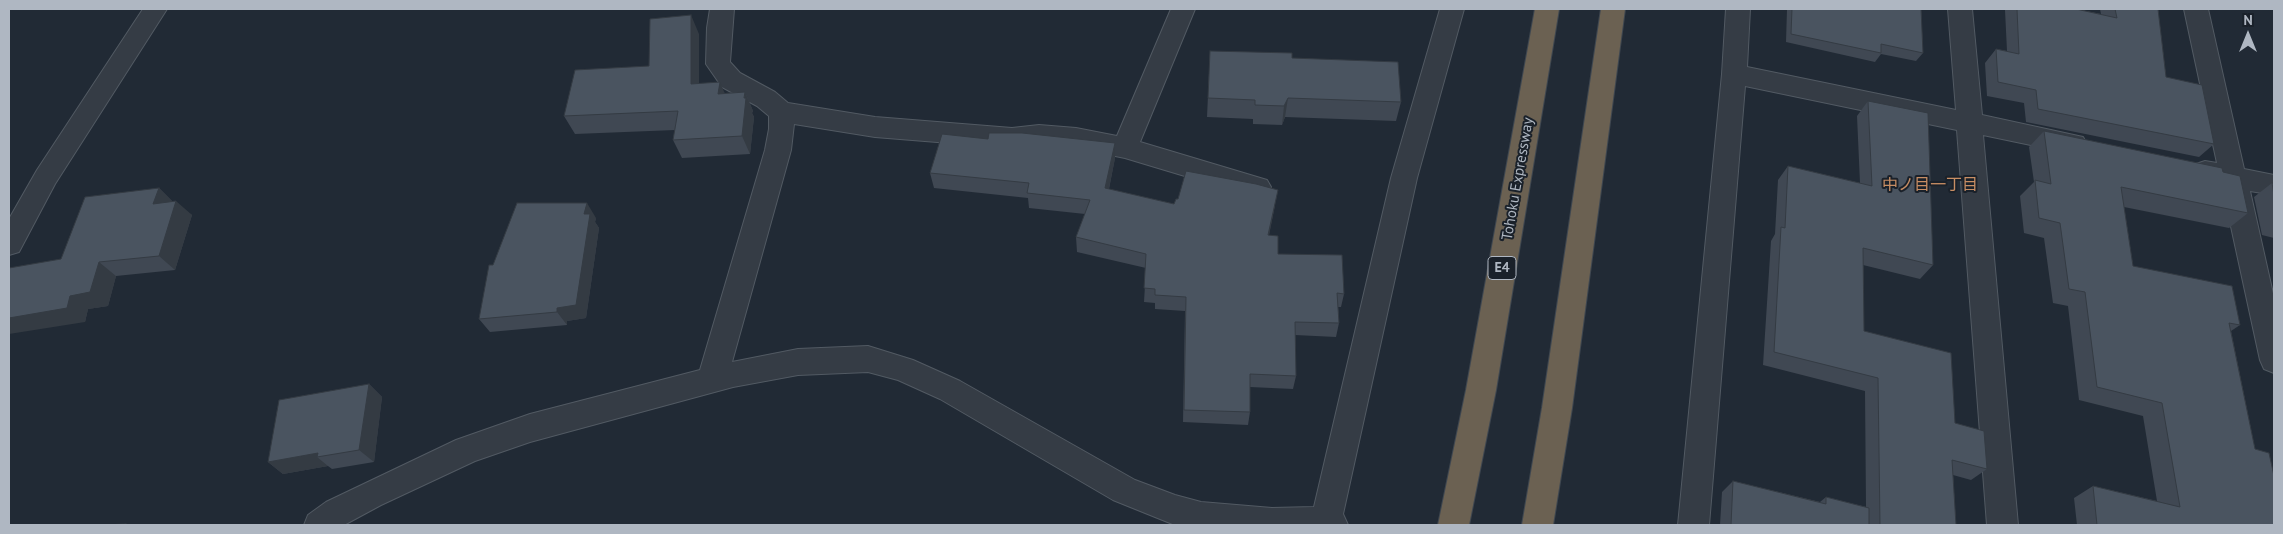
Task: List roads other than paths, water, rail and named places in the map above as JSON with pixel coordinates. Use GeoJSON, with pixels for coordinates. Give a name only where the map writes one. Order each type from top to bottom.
{"type":"FeatureCollection","features":[{"type":"Feature","properties":{"kind":"highway","name":"Tohoku Expressway"},"geometry":{"type":"LineString","coordinates":[[1452,525],[1481,390],[1547,9]]}},
{"type":"Feature","properties":{"kind":"highway"},"geometry":{"type":"LineString","coordinates":[[1537,525],[1556,408],[1613,9]]}},
{"type":"Feature","properties":{"kind":"street"},"geometry":{"type":"LineString","coordinates":[[9,244],[46,177],[155,9]]}},
{"type":"Feature","properties":{"kind":"street"},"geometry":{"type":"LineString","coordinates":[[722,9],[719,28],[718,64],[730,80],[766,99],[780,112],[875,127],[1012,138],[1038,136],[1076,138],[1125,148],[1206,174],[1274,192]]}},
{"type":"Feature","properties":{"kind":"street"},"geometry":{"type":"LineString","coordinates":[[1125,148],[1183,9]]}},
{"type":"Feature","properties":{"kind":"street"},"geometry":{"type":"LineString","coordinates":[[319,525],[337,512],[370,495],[467,450],[530,428],[733,374],[798,362],[868,359],[903,369],[950,390],[1124,490],[1175,510],[1201,517],[1272,523],[1328,524],[1404,178],[1452,9]]}},
{"type":"Feature","properties":{"kind":"street"},"geometry":{"type":"LineString","coordinates":[[1693,525],[1734,74],[1738,9]]}},
{"type":"Feature","properties":{"kind":"street"},"geometry":{"type":"LineString","coordinates":[[1960,9],[2003,525]]}},
{"type":"Feature","properties":{"kind":"street"},"geometry":{"type":"LineString","coordinates":[[2196,9],[2274,360]]}},
{"type":"Feature","properties":{"kind":"street"},"geometry":{"type":"LineString","coordinates":[[1734,74],[2093,148]]}},
{"type":"Feature","properties":{"kind":"street"},"geometry":{"type":"LineString","coordinates":[[712,380],[778,150],[782,129],[780,112]]}},
{"type":"Feature","properties":{"kind":"street"},"geometry":{"type":"LineString","coordinates":[[2178,166],[2274,186]]}},
{"type":"Feature","properties":{"kind":"district","name":"中ノ目一丁目"},"geometry":{"type":"Point","coordinates":[1930,185]}}]}
